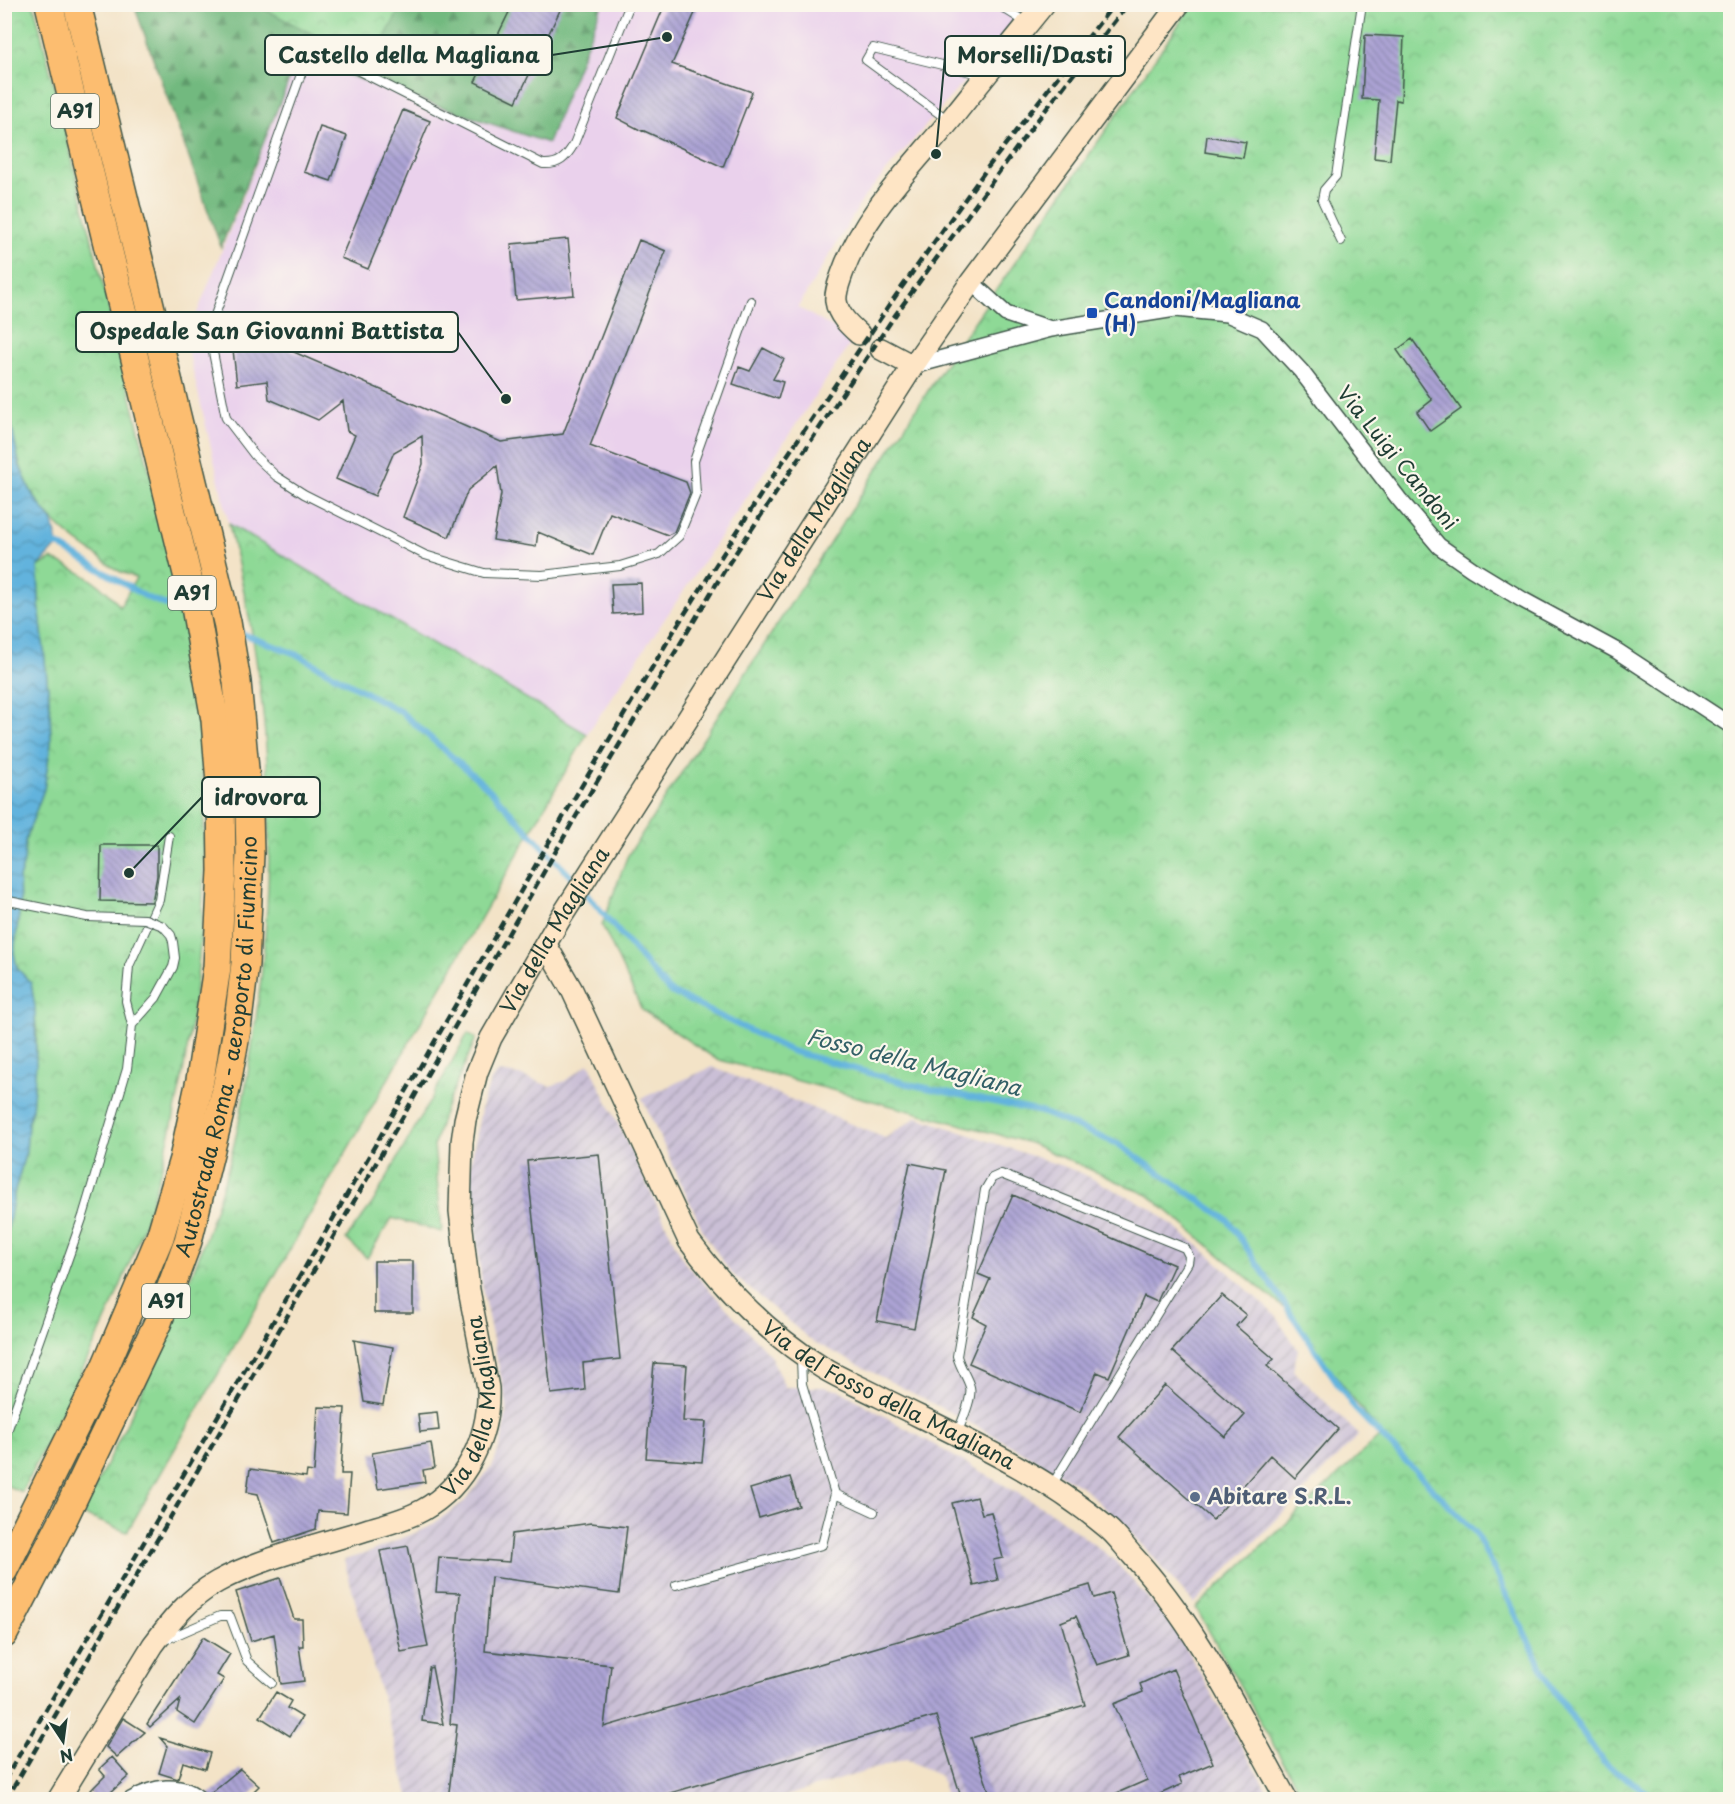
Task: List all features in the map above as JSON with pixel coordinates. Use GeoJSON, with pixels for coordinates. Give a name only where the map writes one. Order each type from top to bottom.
{"type":"FeatureCollection","features":[{"type":"Feature","properties":{"kind":"highway","name":"Autostrada Roma - aeroporto di Fiumicino"},"geometry":{"type":"LineString","coordinates":[[4,1570],[105,1368],[160,1237],[183,1159],[200,1080],[214,988],[222,871],[221,806],[215,720],[195,607],[49,4]]}},
{"type":"Feature","properties":{"kind":"highway","name":"Autostrada Roma - aeroporto di Fiumicino"},"geometry":{"type":"LineString","coordinates":[[4,1634],[60,1526],[158,1322],[188,1241],[226,1089],[242,991],[248,916],[249,813],[237,682],[227,622],[77,4]]}},
{"type":"Feature","properties":{"kind":"main road"},"geometry":{"type":"LineString","coordinates":[[859,334],[847,322],[836,300],[837,288],[849,255],[879,207],[1044,4]]}},
{"type":"Feature","properties":{"kind":"main road","name":"Via della Magliana"},"geometry":{"type":"LineString","coordinates":[[58,1800],[153,1645],[182,1609],[216,1582],[290,1553],[412,1516],[443,1496],[474,1456],[485,1429],[489,1403],[464,1251],[460,1210],[462,1142],[465,1120],[481,1063],[491,1038],[560,919],[913,366],[971,282],[1179,4]]}},
{"type":"Feature","properties":{"kind":"main road"},"geometry":{"type":"LineString","coordinates":[[881,349],[913,366]]}},
{"type":"Feature","properties":{"kind":"main road","name":"Via del Fosso della Magliana"},"geometry":{"type":"LineString","coordinates":[[546,945],[572,990],[690,1240],[714,1275],[742,1306],[823,1368],[1012,1464],[1106,1526],[1152,1576],[1190,1628],[1287,1800]]}},
{"type":"Feature","properties":{"kind":"street","name":"Via Luigi Candoni"},"geometry":{"type":"LineString","coordinates":[[971,282],[1006,314],[1051,329]]}},
{"type":"Feature","properties":{"kind":"street","name":"Via Luigi Candoni"},"geometry":{"type":"LineString","coordinates":[[913,366],[1051,329],[1175,309],[1227,314],[1262,329],[1301,371],[1399,499],[1439,546],[1523,600],[1617,651],[1731,725]]}},
{"type":"Feature","properties":{"kind":"street"},"geometry":{"type":"LineString","coordinates":[[131,1800],[153,1790],[175,1788],[189,1791],[200,1800]]}},
{"type":"Feature","properties":{"kind":"lane"},"geometry":{"type":"LineString","coordinates":[[630,4],[574,144],[564,159],[555,165],[543,164],[352,67],[310,49],[209,332],[225,418],[255,456],[276,476],[304,494],[425,555],[484,573],[542,575],[620,566],[659,554],[679,536],[696,494],[694,461],[751,301]]}},
{"type":"Feature","properties":{"kind":"lane"},"geometry":{"type":"LineString","coordinates":[[997,4],[1028,24]]}},
{"type":"Feature","properties":{"kind":"lane"},"geometry":{"type":"LineString","coordinates":[[1341,241],[1322,200],[1324,190],[1336,176],[1362,4]]}},
{"type":"Feature","properties":{"kind":"lane"},"geometry":{"type":"LineString","coordinates":[[949,121],[866,60],[873,48],[986,76]]}},
{"type":"Feature","properties":{"kind":"lane"},"geometry":{"type":"LineString","coordinates":[[4,1440],[83,1216],[127,1069],[132,1025],[126,1001],[129,966],[159,900],[169,836]]}},
{"type":"Feature","properties":{"kind":"lane"},"geometry":{"type":"LineString","coordinates":[[4,900],[87,918],[145,919],[163,926],[171,935],[173,942],[175,958],[173,967],[156,998],[132,1025]]}},
{"type":"Feature","properties":{"kind":"lane"},"geometry":{"type":"LineString","coordinates":[[956,1436],[971,1394],[970,1386],[957,1356],[986,1190],[992,1178],[1001,1174],[1185,1248],[1189,1256],[1188,1263],[1050,1488]]}},
{"type":"Feature","properties":{"kind":"lane"},"geometry":{"type":"LineString","coordinates":[[676,1585],[822,1545],[835,1494],[802,1384],[800,1351]]}},
{"type":"Feature","properties":{"kind":"lane"},"geometry":{"type":"LineString","coordinates":[[835,1494],[874,1512]]}},
{"type":"Feature","properties":{"kind":"lane"},"geometry":{"type":"LineString","coordinates":[[153,1645],[220,1616],[230,1616],[248,1661],[272,1683]]}},
{"type":"Feature","properties":{"kind":"shaded area"},"geometry":{"type":"Polygon","coordinates":[[[602,5],[1030,5],[865,196],[798,307],[853,340],[587,734],[229,524],[186,341],[298,58],[547,143],[602,5]]]}},
{"type":"Feature","properties":{"kind":"shaded area"},"geometry":{"type":"Polygon","coordinates":[[[589,1063],[684,1262],[770,1355],[785,1387],[824,1387],[841,1391],[1054,1514],[1114,1560],[1173,1626],[1272,1799],[947,1799],[940,1776],[906,1759],[776,1799],[410,1799],[344,1560],[370,1552],[429,1527],[465,1501],[494,1463],[502,1439],[507,1406],[483,1293],[469,1173],[482,1104],[491,1080],[499,1072],[519,1075],[550,1086],[565,1081],[589,1063]]]}},
{"type":"Feature","properties":{"kind":"shaded area"},"geometry":{"type":"Polygon","coordinates":[[[712,1067],[885,1138],[917,1117],[1077,1171],[1151,1208],[1212,1257],[1277,1317],[1298,1350],[1293,1370],[1359,1435],[1194,1604],[1140,1542],[1084,1488],[984,1430],[812,1341],[730,1272],[704,1233],[642,1098],[712,1067]]]}},
{"type":"Feature","properties":{"kind":"green space"},"geometry":{"type":"Polygon","coordinates":[[[4,5],[34,5],[176,583],[192,667],[204,803],[203,908],[193,1012],[185,1063],[162,1165],[150,1208],[118,1291],[22,1492],[5,1485],[4,1244],[26,1151],[28,1123],[32,1109],[37,1033],[31,983],[17,968],[14,953],[20,906],[19,878],[24,862],[25,841],[44,789],[51,743],[38,567],[51,559],[70,568],[98,584],[114,598],[120,607],[136,578],[112,566],[66,533],[48,515],[35,498],[18,459],[4,385],[4,5]]]}},
{"type":"Feature","properties":{"kind":"green space"},"geometry":{"type":"Polygon","coordinates":[[[134,5],[602,5],[548,143],[298,58],[221,247],[134,5]]]}},
{"type":"Feature","properties":{"kind":"green space"},"geometry":{"type":"Polygon","coordinates":[[[256,5],[402,5],[371,64],[256,5]]]}},
{"type":"Feature","properties":{"kind":"green space"},"geometry":{"type":"Polygon","coordinates":[[[1192,5],[1730,5],[1730,1799],[1304,1799],[1196,1608],[1381,1435],[1285,1309],[1148,1195],[1030,1143],[716,1059],[642,1010],[602,925],[627,857],[946,363],[1192,5]]]}},
{"type":"Feature","properties":{"kind":"green space"},"geometry":{"type":"Polygon","coordinates":[[[229,524],[587,734],[127,1532],[81,1514],[124,1430],[163,1345],[214,1213],[233,1150],[261,979],[268,884],[266,741],[252,631],[229,524]]]}},
{"type":"Feature","properties":{"kind":"green space"},"geometry":{"type":"Polygon","coordinates":[[[468,1033],[476,1038],[444,1112],[434,1145],[442,1232],[392,1218],[367,1258],[346,1239],[372,1204],[468,1033]]]}},
{"type":"Feature","properties":{"kind":"water"},"geometry":{"type":"Polygon","coordinates":[[[4,385],[19,464],[32,494],[53,522],[58,545],[38,567],[51,743],[44,789],[25,841],[24,862],[19,878],[20,906],[14,953],[17,968],[31,983],[35,1007],[36,1064],[26,1151],[15,1190],[5,1244],[4,385]]]}},
{"type":"Feature","properties":{"kind":"building"},"geometry":{"type":"Polygon","coordinates":[[[513,4],[563,4],[516,102],[475,82],[513,4]]]}},
{"type":"Feature","properties":{"kind":"building"},"geometry":{"type":"Polygon","coordinates":[[[665,4],[699,4],[672,64],[752,92],[723,167],[617,118],[665,4]]]}},
{"type":"Feature","properties":{"kind":"building"},"geometry":{"type":"Polygon","coordinates":[[[1365,35],[1404,37],[1401,101],[1396,100],[1390,160],[1374,158],[1379,100],[1362,99],[1365,35]]]}},
{"type":"Feature","properties":{"kind":"building"},"geometry":{"type":"Polygon","coordinates":[[[403,110],[430,121],[368,269],[341,258],[403,110]]]}},
{"type":"Feature","properties":{"kind":"building"},"geometry":{"type":"Polygon","coordinates":[[[320,127],[347,136],[331,181],[304,172],[320,127]]]}},
{"type":"Feature","properties":{"kind":"building"},"geometry":{"type":"Polygon","coordinates":[[[1207,136],[1246,142],[1243,158],[1205,152],[1207,136]]]}},
{"type":"Feature","properties":{"kind":"building"},"geometry":{"type":"Polygon","coordinates":[[[568,239],[574,295],[516,300],[511,244],[568,239]]]}},
{"type":"Feature","properties":{"kind":"building"},"geometry":{"type":"Polygon","coordinates":[[[639,240],[666,251],[590,446],[686,482],[690,493],[674,532],[668,535],[610,513],[593,555],[538,532],[536,547],[493,540],[501,494],[497,466],[468,490],[449,537],[403,517],[423,464],[422,436],[394,452],[375,496],[336,479],[355,435],[347,431],[343,401],[318,420],[269,399],[267,381],[237,385],[231,332],[250,329],[250,333],[501,442],[563,434],[639,240]]]}},
{"type":"Feature","properties":{"kind":"building"},"geometry":{"type":"Polygon","coordinates":[[[1412,339],[1461,409],[1430,431],[1417,412],[1432,400],[1397,350],[1412,339]]]}},
{"type":"Feature","properties":{"kind":"building"},"geometry":{"type":"Polygon","coordinates":[[[763,348],[784,359],[773,379],[783,382],[778,399],[733,384],[739,367],[750,371],[763,348]]]}},
{"type":"Feature","properties":{"kind":"building"},"geometry":{"type":"Polygon","coordinates":[[[641,583],[642,612],[613,614],[611,584],[641,583]]]}},
{"type":"Feature","properties":{"kind":"building"},"geometry":{"type":"Polygon","coordinates":[[[101,845],[157,845],[157,876],[152,902],[100,901],[101,845]]]}},
{"type":"Feature","properties":{"kind":"building"},"geometry":{"type":"Polygon","coordinates":[[[599,1154],[620,1359],[583,1363],[585,1390],[551,1394],[527,1161],[599,1154]]]}},
{"type":"Feature","properties":{"kind":"building"},"geometry":{"type":"Polygon","coordinates":[[[910,1163],[946,1170],[914,1328],[877,1321],[910,1163]]]}},
{"type":"Feature","properties":{"kind":"building"},"geometry":{"type":"Polygon","coordinates":[[[1013,1195],[1174,1265],[1157,1302],[1144,1296],[1109,1377],[1097,1372],[1080,1412],[969,1363],[986,1324],[973,1317],[990,1279],[978,1274],[1013,1195]]]}},
{"type":"Feature","properties":{"kind":"building"},"geometry":{"type":"Polygon","coordinates":[[[374,1261],[413,1261],[413,1313],[374,1313],[374,1261]]]}},
{"type":"Feature","properties":{"kind":"building"},"geometry":{"type":"Polygon","coordinates":[[[1222,1295],[1246,1315],[1236,1326],[1274,1359],[1267,1366],[1338,1429],[1295,1478],[1270,1455],[1213,1520],[1119,1437],[1165,1385],[1225,1437],[1245,1415],[1172,1351],[1222,1295]]]}},
{"type":"Feature","properties":{"kind":"building"},"geometry":{"type":"Polygon","coordinates":[[[354,1340],[393,1347],[383,1405],[364,1402],[354,1340]]]}},
{"type":"Feature","properties":{"kind":"building"},"geometry":{"type":"Polygon","coordinates":[[[654,1363],[687,1365],[683,1421],[706,1422],[702,1462],[646,1458],[654,1363]]]}},
{"type":"Feature","properties":{"kind":"building"},"geometry":{"type":"Polygon","coordinates":[[[318,1407],[345,1408],[341,1474],[350,1474],[347,1513],[318,1511],[316,1529],[274,1543],[258,1494],[247,1492],[250,1469],[306,1477],[307,1471],[314,1472],[318,1407]]]}},
{"type":"Feature","properties":{"kind":"building"},"geometry":{"type":"Polygon","coordinates":[[[437,1412],[439,1430],[420,1432],[418,1414],[437,1412]]]}},
{"type":"Feature","properties":{"kind":"building"},"geometry":{"type":"Polygon","coordinates":[[[431,1443],[435,1468],[423,1470],[425,1482],[378,1489],[372,1453],[431,1443]]]}},
{"type":"Feature","properties":{"kind":"building"},"geometry":{"type":"Polygon","coordinates":[[[790,1477],[799,1506],[759,1518],[750,1489],[790,1477]]]}},
{"type":"Feature","properties":{"kind":"building"},"geometry":{"type":"Polygon","coordinates":[[[977,1497],[982,1514],[991,1512],[1003,1558],[993,1560],[998,1580],[974,1586],[952,1503],[977,1497]]]}},
{"type":"Feature","properties":{"kind":"building"},"geometry":{"type":"Polygon","coordinates":[[[591,1523],[627,1527],[619,1594],[491,1577],[485,1651],[611,1665],[604,1727],[1090,1585],[1094,1598],[1111,1593],[1129,1655],[1097,1665],[1076,1616],[1061,1622],[1085,1705],[971,1738],[992,1800],[962,1800],[936,1716],[646,1800],[448,1800],[457,1725],[450,1724],[460,1593],[436,1592],[439,1557],[509,1562],[512,1534],[591,1523]]]}},
{"type":"Feature","properties":{"kind":"building"},"geometry":{"type":"Polygon","coordinates":[[[408,1546],[428,1647],[401,1652],[380,1551],[408,1546]]]}},
{"type":"Feature","properties":{"kind":"building"},"geometry":{"type":"Polygon","coordinates":[[[280,1578],[294,1619],[302,1619],[303,1646],[299,1646],[304,1681],[281,1684],[274,1634],[251,1641],[236,1592],[280,1578]]]}},
{"type":"Feature","properties":{"kind":"building"},"geometry":{"type":"Polygon","coordinates":[[[203,1637],[230,1654],[217,1675],[224,1679],[195,1724],[177,1712],[180,1700],[150,1727],[147,1724],[203,1637]]]}},
{"type":"Feature","properties":{"kind":"building"},"geometry":{"type":"Polygon","coordinates":[[[432,1667],[443,1724],[422,1721],[429,1668],[432,1667]]]}},
{"type":"Feature","properties":{"kind":"building"},"geometry":{"type":"Polygon","coordinates":[[[1173,1669],[1213,1763],[1179,1777],[1182,1784],[1147,1800],[1101,1800],[1147,1780],[1114,1704],[1143,1692],[1140,1684],[1173,1669]]]}},
{"type":"Feature","properties":{"kind":"building"},"geometry":{"type":"Polygon","coordinates":[[[276,1692],[291,1701],[287,1708],[302,1717],[290,1736],[260,1717],[276,1692]]]}},
{"type":"Feature","properties":{"kind":"building"},"geometry":{"type":"Polygon","coordinates":[[[123,1718],[145,1732],[117,1757],[106,1747],[123,1718]]]}},
{"type":"Feature","properties":{"kind":"building"},"geometry":{"type":"Polygon","coordinates":[[[160,1738],[210,1753],[205,1769],[183,1762],[178,1779],[159,1773],[167,1746],[160,1738]]]}},
{"type":"Feature","properties":{"kind":"building"},"geometry":{"type":"Polygon","coordinates":[[[112,1757],[129,1776],[102,1800],[96,1800],[89,1792],[105,1776],[99,1769],[112,1757]]]}},
{"type":"Feature","properties":{"kind":"building"},"geometry":{"type":"Polygon","coordinates":[[[240,1769],[259,1786],[245,1800],[210,1800],[208,1795],[240,1769]]]}},
{"type":"Feature","properties":{"kind":"waterway","name":"Fosso della Magliana"},"geometry":{"type":"LineString","coordinates":[[52,545],[58,545],[148,598],[189,614]]}},
{"type":"Feature","properties":{"kind":"waterway","name":"Fosso della Magliana"},"geometry":{"type":"LineString","coordinates":[[235,631],[296,654],[401,712],[488,788],[577,883]]}},
{"type":"Feature","properties":{"kind":"waterway","name":"Fosso della Magliana"},"geometry":{"type":"LineString","coordinates":[[584,891],[669,991],[791,1051],[908,1084],[1041,1112],[1118,1144],[1228,1220],[1355,1409],[1476,1533],[1549,1683],[1603,1762],[1658,1800]]}},
{"type":"Feature","properties":{"kind":"railway"},"geometry":{"type":"LineString","coordinates":[[4,1781],[314,1252],[565,814],[675,629],[765,488],[897,294],[988,167],[1114,4]]}},
{"type":"Feature","properties":{"kind":"railway"},"geometry":{"type":"LineString","coordinates":[[6,1800],[575,818],[729,563],[896,314],[1026,135],[1128,4]]}},
{"type":"Feature","properties":{"kind":"place","name":"Castello della Magliana"},"geometry":{"type":"Point","coordinates":[667,37]}},
{"type":"Feature","properties":{"kind":"place","name":"Morselli/Dasti"},"geometry":{"type":"Point","coordinates":[936,154]}},
{"type":"Feature","properties":{"kind":"place","name":"Candoni/Magliana (H)"},"geometry":{"type":"Point","coordinates":[1092,313]}},
{"type":"Feature","properties":{"kind":"place","name":"Ospedale San Giovanni Battista"},"geometry":{"type":"Point","coordinates":[506,399]}},
{"type":"Feature","properties":{"kind":"place","name":"idrovora"},"geometry":{"type":"Point","coordinates":[129,873]}},
{"type":"Feature","properties":{"kind":"place","name":"Abitare S.R.L."},"geometry":{"type":"Point","coordinates":[1195,1497]}}]}
